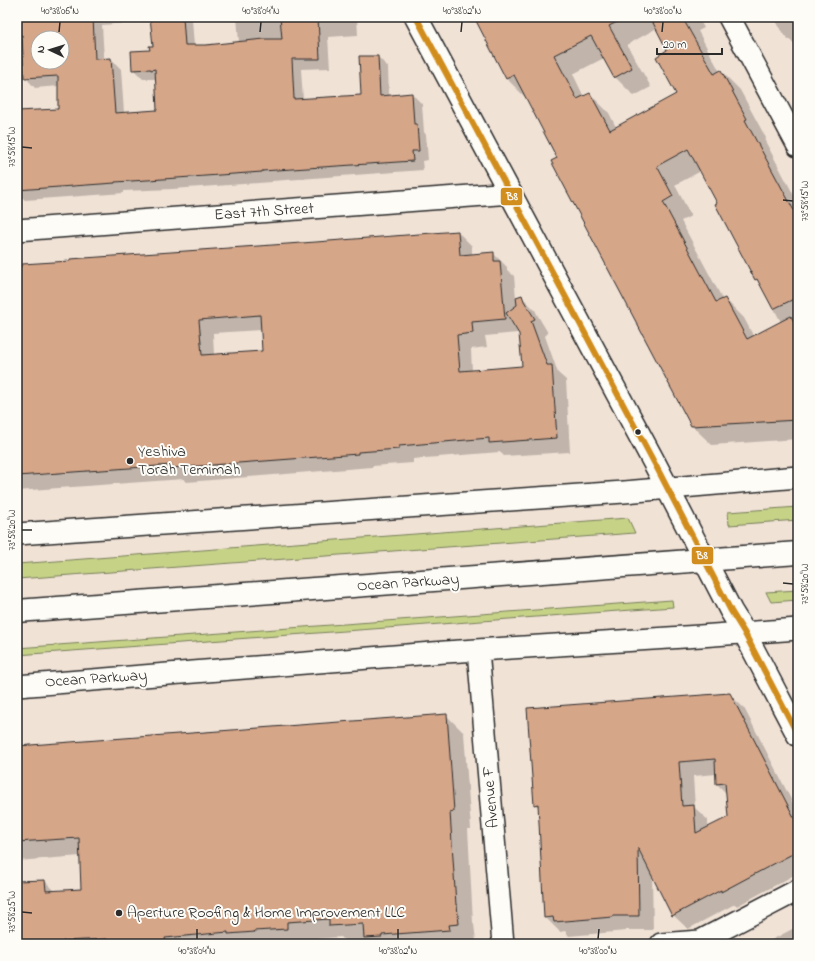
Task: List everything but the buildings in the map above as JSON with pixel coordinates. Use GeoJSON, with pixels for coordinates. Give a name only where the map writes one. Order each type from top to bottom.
{"type":"FeatureCollection","features":[{"type":"Feature","properties":{"kind":"street"},"geometry":{"type":"LineString","coordinates":[[416,17],[511,193],[798,735]]}},
{"type":"Feature","properties":{"kind":"street"},"geometry":{"type":"LineString","coordinates":[[729,17],[798,146]]}},
{"type":"Feature","properties":{"kind":"street","name":"East 7th Street"},"geometry":{"type":"LineString","coordinates":[[17,230],[511,193]]}},
{"type":"Feature","properties":{"kind":"street"},"geometry":{"type":"LineString","coordinates":[[17,534],[616,492],[798,477]]}},
{"type":"Feature","properties":{"kind":"street","name":"Ocean Parkway"},"geometry":{"type":"LineString","coordinates":[[17,611],[798,553]]}},
{"type":"Feature","properties":{"kind":"street","name":"Ocean Parkway"},"geometry":{"type":"LineString","coordinates":[[17,686],[478,650],[798,629]]}},
{"type":"Feature","properties":{"kind":"street","name":"Avenue F"},"geometry":{"type":"LineString","coordinates":[[478,650],[503,944]]}},
{"type":"Feature","properties":{"kind":"street"},"geometry":{"type":"LineString","coordinates":[[661,944],[700,941],[798,890]]}},
{"type":"Feature","properties":{"kind":"green space"},"geometry":{"type":"Polygon","coordinates":[[[798,507],[798,520],[729,525],[728,512],[798,507]]]}},
{"type":"Feature","properties":{"kind":"green space"},"geometry":{"type":"Polygon","coordinates":[[[628,518],[635,533],[17,579],[17,564],[628,518]]]}},
{"type":"Feature","properties":{"kind":"green space"},"geometry":{"type":"Polygon","coordinates":[[[798,590],[798,600],[771,602],[766,592],[798,590]]]}},
{"type":"Feature","properties":{"kind":"green space"},"geometry":{"type":"Polygon","coordinates":[[[672,600],[673,607],[17,655],[17,648],[672,600]]]}},
{"type":"Feature","properties":{"kind":"transit line","name":"B8"},"geometry":{"type":"LineString","coordinates":[[416,17],[798,735]]}},
{"type":"Feature","properties":{"kind":"place","name":"Yeshiva Torah Temimah"},"geometry":{"type":"Point","coordinates":[130,461]}},
{"type":"Feature","properties":{"kind":"place","name":"Aperture Roofing & Home Improvement LLC"},"geometry":{"type":"Point","coordinates":[119,913]}}]}
